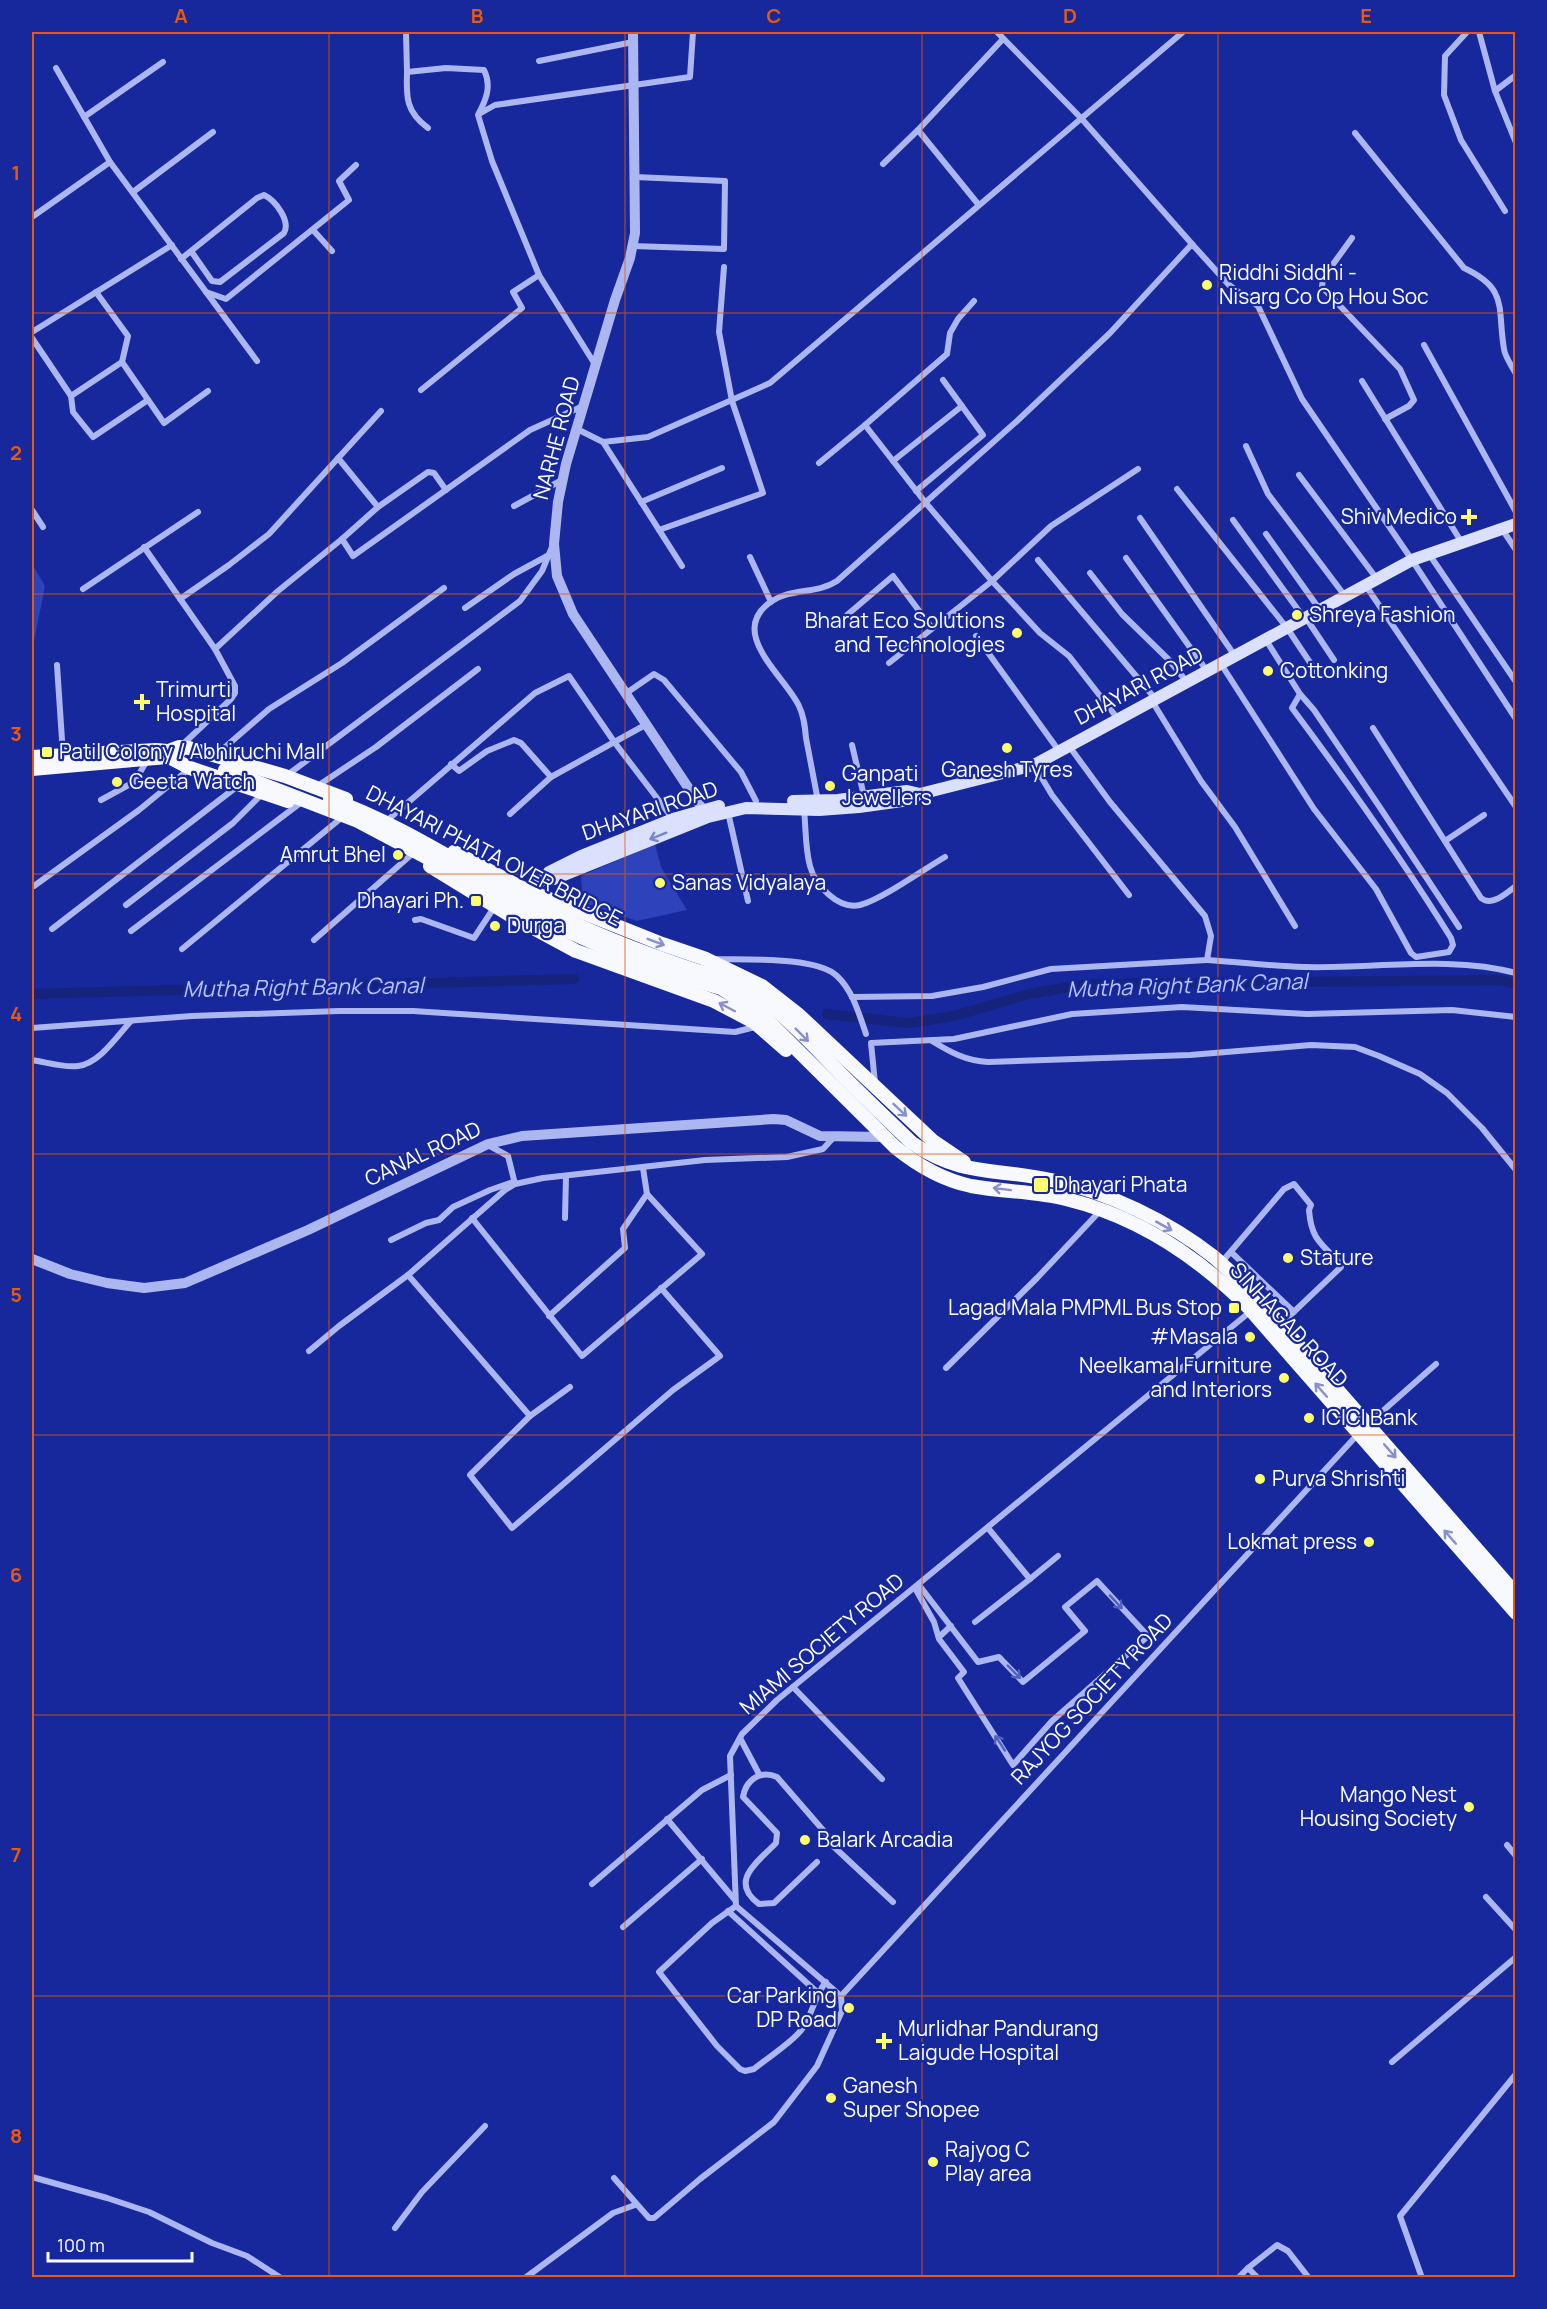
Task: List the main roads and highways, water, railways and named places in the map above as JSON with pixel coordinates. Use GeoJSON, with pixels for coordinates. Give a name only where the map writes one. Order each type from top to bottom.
{"type":"FeatureCollection","features":[{"type":"Feature","properties":{"kind":"main road","name":"DHAYARI ROAD"},"geometry":{"type":"LineString","coordinates":[[498,907],[524,889],[543,880],[554,879],[705,813],[738,802],[756,801],[819,806],[909,800],[920,794],[1034,765],[1412,560],[1515,524]]}},
{"type":"Feature","properties":{"kind":"main road"},"geometry":{"type":"LineString","coordinates":[[32,757],[173,751],[189,748],[285,776],[390,818],[524,889],[662,944],[701,971],[762,986],[799,1015],[933,1141],[983,1172]]}},
{"type":"Feature","properties":{"kind":"main road"},"geometry":{"type":"LineString","coordinates":[[32,769],[147,760],[173,751]]}},
{"type":"Feature","properties":{"kind":"main road"},"geometry":{"type":"LineString","coordinates":[[173,751],[189,768],[299,804],[379,837],[576,951],[714,1000],[759,1026],[849,1112],[870,1120]]}},
{"type":"Feature","properties":{"kind":"main road","name":"DHAYARI PHATA OVER BRIDGE"},"geometry":{"type":"LineString","coordinates":[[173,751],[227,767],[358,821],[554,925],[635,961],[701,971],[748,991],[783,1017],[912,1143],[935,1158],[983,1172]]}},
{"type":"Feature","properties":{"kind":"main road","name":"DHAYARI ROAD"},"geometry":{"type":"LineString","coordinates":[[543,880],[549,872],[581,856],[673,819],[746,808],[804,810],[864,797],[907,791],[920,794]]}},
{"type":"Feature","properties":{"kind":"main road","name":"DHAYARI PHATA OVER BRIDGE"},"geometry":{"type":"LineString","coordinates":[[701,971],[721,988],[758,1011],[870,1120]]}},
{"type":"Feature","properties":{"kind":"main road","name":"SINHAGAD ROAD"},"geometry":{"type":"LineString","coordinates":[[870,1120],[884,1137],[919,1165],[962,1183],[1068,1199],[1100,1210],[1162,1239],[1187,1255],[1227,1286],[1363,1429],[1470,1552],[1515,1613]]}},
{"type":"Feature","properties":{"kind":"main road","name":"SINHAGAD ROAD"},"geometry":{"type":"LineString","coordinates":[[983,1172],[1047,1179],[1089,1190],[1137,1211],[1168,1228],[1221,1263],[1280,1324],[1363,1429]]}},
{"type":"Feature","properties":{"kind":"main road","name":"SINHAGAD ROAD"},"geometry":{"type":"LineString","coordinates":[[1470,1552],[1515,1594]]}},
{"type":"Feature","properties":{"kind":"waterway","name":"Mutha Right Bank Canal"},"geometry":{"type":"LineString","coordinates":[[32,994],[574,979]]}},
{"type":"Feature","properties":{"kind":"waterway","name":"Mutha Right Bank Canal"},"geometry":{"type":"LineString","coordinates":[[827,1014],[908,1023],[954,1016],[1029,994],[1087,984],[1501,980],[1516,984]]}},
{"type":"Feature","properties":{"kind":"place","name":"Riddhi Siddhi - Nisarg Co Op Hou Soc"},"geometry":{"type":"Point","coordinates":[1207,285]}},
{"type":"Feature","properties":{"kind":"place","name":"Shiv Medico"},"geometry":{"type":"Point","coordinates":[1469,517]}},
{"type":"Feature","properties":{"kind":"place","name":"Shreya Fashion"},"geometry":{"type":"Point","coordinates":[1297,615]}},
{"type":"Feature","properties":{"kind":"place","name":"Bharat Eco Solutions and Technologies"},"geometry":{"type":"Point","coordinates":[1017,633]}},
{"type":"Feature","properties":{"kind":"place","name":"Cottonking"},"geometry":{"type":"Point","coordinates":[1268,671]}},
{"type":"Feature","properties":{"kind":"place","name":"Trimurti Hospital"},"geometry":{"type":"Point","coordinates":[142,702]}},
{"type":"Feature","properties":{"kind":"place","name":"Ganesh Tyres"},"geometry":{"type":"Point","coordinates":[1007,748]}},
{"type":"Feature","properties":{"kind":"place","name":"Patil Colony / Abhiruchi Mall"},"geometry":{"type":"Point","coordinates":[47,752]}},
{"type":"Feature","properties":{"kind":"place","name":"Geeta Watch"},"geometry":{"type":"Point","coordinates":[117,782]}},
{"type":"Feature","properties":{"kind":"place","name":"Ganpati Jewellers"},"geometry":{"type":"Point","coordinates":[830,786]}},
{"type":"Feature","properties":{"kind":"place","name":"Amrut Bhel"},"geometry":{"type":"Point","coordinates":[398,855]}},
{"type":"Feature","properties":{"kind":"place","name":"Sanas Vidyalaya"},"geometry":{"type":"Point","coordinates":[660,883]}},
{"type":"Feature","properties":{"kind":"place","name":"Dhayari Ph."},"geometry":{"type":"Point","coordinates":[476,901]}},
{"type":"Feature","properties":{"kind":"place","name":"Durga"},"geometry":{"type":"Point","coordinates":[495,926]}},
{"type":"Feature","properties":{"kind":"place","name":"Dhayari Phata"},"geometry":{"type":"Point","coordinates":[1041,1185]}},
{"type":"Feature","properties":{"kind":"place","name":"Stature"},"geometry":{"type":"Point","coordinates":[1288,1258]}},
{"type":"Feature","properties":{"kind":"place","name":"Lagad Mala PMPML Bus Stop"},"geometry":{"type":"Point","coordinates":[1234,1308]}},
{"type":"Feature","properties":{"kind":"place","name":"#Masala"},"geometry":{"type":"Point","coordinates":[1250,1337]}},
{"type":"Feature","properties":{"kind":"place","name":"Neelkamal Furniture and Interiors"},"geometry":{"type":"Point","coordinates":[1284,1378]}},
{"type":"Feature","properties":{"kind":"place","name":"ICICI Bank"},"geometry":{"type":"Point","coordinates":[1309,1418]}},
{"type":"Feature","properties":{"kind":"place","name":"Purva Shrishti"},"geometry":{"type":"Point","coordinates":[1260,1479]}},
{"type":"Feature","properties":{"kind":"place","name":"Lokmat press"},"geometry":{"type":"Point","coordinates":[1369,1542]}},
{"type":"Feature","properties":{"kind":"place","name":"Mango Nest Housing Society"},"geometry":{"type":"Point","coordinates":[1469,1807]}},
{"type":"Feature","properties":{"kind":"place","name":"Balark Arcadia"},"geometry":{"type":"Point","coordinates":[805,1840]}},
{"type":"Feature","properties":{"kind":"place","name":"Car Parking DP Road"},"geometry":{"type":"Point","coordinates":[849,2008]}},
{"type":"Feature","properties":{"kind":"place","name":"Murlidhar Pandurang Laigude Hospital"},"geometry":{"type":"Point","coordinates":[884,2041]}},
{"type":"Feature","properties":{"kind":"place","name":"Ganesh Super Shopee"},"geometry":{"type":"Point","coordinates":[831,2098]}},
{"type":"Feature","properties":{"kind":"place","name":"Rajyog C Play area"},"geometry":{"type":"Point","coordinates":[933,2162]}}]}
